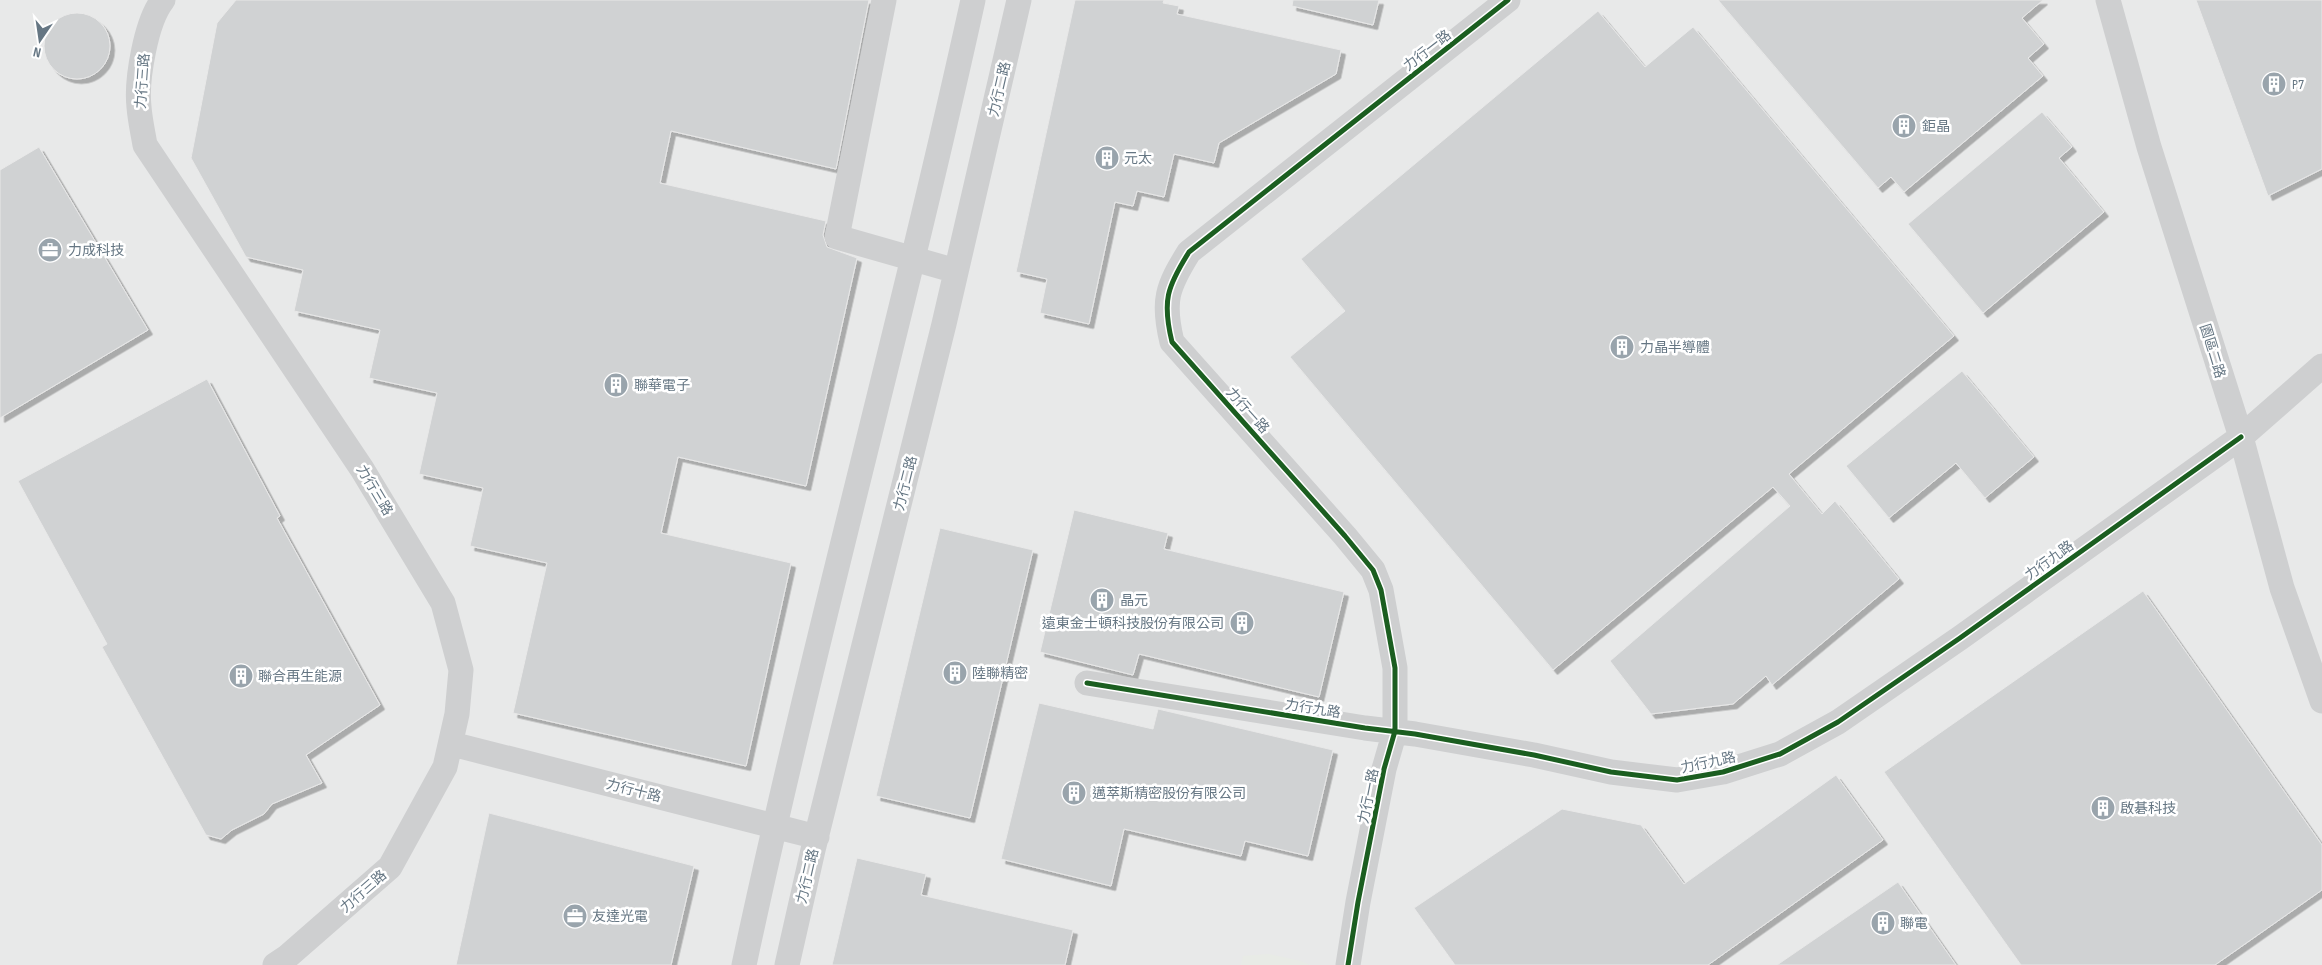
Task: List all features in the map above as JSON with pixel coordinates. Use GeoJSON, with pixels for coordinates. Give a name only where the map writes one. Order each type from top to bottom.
{"type":"FeatureCollection","features":[{"type":"Feature","properties":{"kind":"street","name":"力行三路"},"geometry":{"type":"LineString","coordinates":[[163,0],[157,7],[142,55],[138,105],[145,145],[362,469],[443,603],[461,670],[457,714],[452,744],[445,767],[390,867],[287,957],[275,965]]}},
{"type":"Feature","properties":{"kind":"street"},"geometry":{"type":"LineString","coordinates":[[884,0],[837,237],[956,271]]}},
{"type":"Feature","properties":{"kind":"street"},"geometry":{"type":"LineString","coordinates":[[744,965],[775,825],[940,148],[973,0]]}},
{"type":"Feature","properties":{"kind":"street","name":"力行二路"},"geometry":{"type":"LineString","coordinates":[[787,965],[1020,0]]}},
{"type":"Feature","properties":{"kind":"street","name":"力行一路"},"geometry":{"type":"LineString","coordinates":[[1348,965],[1358,902],[1384,769],[1395,731],[1395,668],[1381,590],[1373,570],[1345,536],[1172,342],[1167,320],[1167,296],[1176,273],[1189,252],[1508,0]]}},
{"type":"Feature","properties":{"kind":"street","name":"園區二路"},"geometry":{"type":"LineString","coordinates":[[2108,0],[2149,147],[2241,437],[2282,588],[2322,701]]}},
{"type":"Feature","properties":{"kind":"street","name":"力行九路"},"geometry":{"type":"LineString","coordinates":[[1087,682],[1365,728],[1395,731],[1534,755],[1611,772],[1677,780],[1723,772],[1780,754],[1838,722],[1952,644],[2241,437],[2322,366]]}},
{"type":"Feature","properties":{"kind":"street","name":"力行十路"},"geometry":{"type":"LineString","coordinates":[[452,744],[817,837]]}},
{"type":"Feature","properties":{"kind":"shaded area"},"geometry":{"type":"Polygon","coordinates":[[[0,0],[2322,0],[2322,965],[0,965],[0,0]]]}},
{"type":"Feature","properties":{"kind":"shaded area"},"geometry":{"type":"Polygon","coordinates":[[[1269,954],[1301,961],[1310,965],[1241,965],[1243,956],[1269,954]]]}},
{"type":"Feature","properties":{"kind":"building","name":"聯華電子"},"geometry":{"type":"Polygon","coordinates":[[[236,0],[869,0],[836,169],[671,131],[660,183],[826,221],[823,235],[827,247],[857,258],[806,486],[678,457],[661,533],[791,563],[746,766],[513,713],[547,563],[470,546],[483,488],[419,474],[437,393],[369,378],[380,330],[294,311],[303,270],[246,257],[191,158],[217,23],[236,0]]]}},
{"type":"Feature","properties":{"kind":"building","name":"元太"},"geometry":{"type":"Polygon","coordinates":[[[1075,0],[1164,0],[1163,3],[1179,6],[1177,14],[1341,50],[1336,74],[1219,143],[1214,163],[1174,154],[1164,197],[1137,191],[1133,206],[1115,202],[1089,324],[1040,313],[1047,279],[1016,272],[1075,0]]]}},
{"type":"Feature","properties":{"kind":"building"},"geometry":{"type":"Polygon","coordinates":[[[1293,0],[1379,0],[1373,25],[1292,6],[1293,0]]]}},
{"type":"Feature","properties":{"kind":"building","name":"鉅晶"},"geometry":{"type":"Polygon","coordinates":[[[1718,0],[2043,0],[2022,18],[2044,44],[2028,58],[2043,76],[1904,192],[1891,177],[1878,188],[1718,0]]]}},
{"type":"Feature","properties":{"kind":"building","name":"P7"},"geometry":{"type":"Polygon","coordinates":[[[2196,0],[2322,0],[2322,169],[2268,196],[2196,0]]]}},
{"type":"Feature","properties":{"kind":"building","name":"力晶半導體"},"geometry":{"type":"Polygon","coordinates":[[[1598,11],[1645,67],[1693,27],[1954,336],[1789,474],[1822,514],[1835,501],[1899,579],[1772,685],[1766,676],[1733,704],[1651,714],[1610,661],[1790,506],[1773,487],[1553,670],[1290,357],[1345,311],[1301,259],[1598,11]]]}},
{"type":"Feature","properties":{"kind":"building"},"geometry":{"type":"Polygon","coordinates":[[[70,13],[84,13],[96,18],[105,27],[110,39],[108,59],[101,70],[84,79],[70,79],[58,74],[49,65],[44,53],[44,39],[49,27],[58,18],[70,13]]]}},
{"type":"Feature","properties":{"kind":"building"},"geometry":{"type":"Polygon","coordinates":[[[2042,112],[2072,147],[2059,158],[2104,212],[1983,313],[1908,224],[2042,112]]]}},
{"type":"Feature","properties":{"kind":"building","name":"力成科技"},"geometry":{"type":"Polygon","coordinates":[[[39,147],[148,330],[0,418],[0,170],[39,147]]]}},
{"type":"Feature","properties":{"kind":"building"},"geometry":{"type":"Polygon","coordinates":[[[1962,371],[2034,457],[1985,498],[1956,463],[1889,518],[1846,466],[1962,371]]]}},
{"type":"Feature","properties":{"kind":"building"},"geometry":{"type":"Polygon","coordinates":[[[207,379],[280,516],[277,518],[380,705],[306,755],[322,783],[272,804],[264,814],[232,830],[221,839],[206,835],[102,647],[107,644],[18,481],[207,379]]]}},
{"type":"Feature","properties":{"kind":"building"},"geometry":{"type":"Polygon","coordinates":[[[1074,510],[1168,533],[1164,549],[1344,592],[1319,697],[1139,654],[1133,675],[1040,652],[1074,510]]]}},
{"type":"Feature","properties":{"kind":"building","name":"陸聯精密"},"geometry":{"type":"Polygon","coordinates":[[[940,528],[1033,550],[970,818],[876,796],[940,528]]]}},
{"type":"Feature","properties":{"kind":"building","name":"啟碁科技"},"geometry":{"type":"Polygon","coordinates":[[[2143,591],[2322,845],[2322,890],[2215,965],[2021,965],[1884,772],[2143,591]]]}},
{"type":"Feature","properties":{"kind":"building"},"geometry":{"type":"Polygon","coordinates":[[[1039,703],[1153,729],[1158,709],[1333,750],[1308,856],[1245,841],[1241,856],[1124,829],[1111,886],[1001,859],[1039,703]]]}},
{"type":"Feature","properties":{"kind":"building"},"geometry":{"type":"Polygon","coordinates":[[[1836,775],[1883,840],[1708,965],[1455,965],[1414,908],[1562,809],[1641,825],[1684,884],[1836,775]]]}},
{"type":"Feature","properties":{"kind":"building","name":"友達光電"},"geometry":{"type":"Polygon","coordinates":[[[489,813],[694,866],[671,965],[456,965],[489,813]]]}},
{"type":"Feature","properties":{"kind":"building"},"geometry":{"type":"Polygon","coordinates":[[[857,858],[926,874],[921,895],[1073,930],[1065,965],[832,965],[857,858]]]}},
{"type":"Feature","properties":{"kind":"building","name":"聯電"},"geometry":{"type":"Polygon","coordinates":[[[1898,882],[1956,965],[1777,965],[1898,882]]]}},
{"type":"Feature","properties":{"kind":"cycle path"},"geometry":{"type":"LineString","coordinates":[[1348,965],[1358,902],[1384,769],[1395,731],[1395,668],[1381,590],[1373,570],[1345,536],[1172,342],[1167,316],[1168,295],[1171,285],[1189,252],[1508,0]]}},
{"type":"Feature","properties":{"kind":"cycle path"},"geometry":{"type":"LineString","coordinates":[[1087,683],[1365,728],[1415,734],[1534,755],[1611,772],[1677,780],[1723,772],[1780,754],[1838,722],[1960,638],[2241,437]]}},
{"type":"Feature","properties":{"kind":"place","name":"P7"},"geometry":{"type":"Point","coordinates":[2274,84]}},
{"type":"Feature","properties":{"kind":"place","name":"鉅晶"},"geometry":{"type":"Point","coordinates":[1904,126]}},
{"type":"Feature","properties":{"kind":"place","name":"元太"},"geometry":{"type":"Point","coordinates":[1107,158]}},
{"type":"Feature","properties":{"kind":"place","name":"力成科技"},"geometry":{"type":"Point","coordinates":[50,250]}},
{"type":"Feature","properties":{"kind":"place","name":"力晶半導體"},"geometry":{"type":"Point","coordinates":[1622,347]}},
{"type":"Feature","properties":{"kind":"place","name":"聯華電子"},"geometry":{"type":"Point","coordinates":[616,385]}},
{"type":"Feature","properties":{"kind":"place","name":"晶元"},"geometry":{"type":"Point","coordinates":[1102,600]}},
{"type":"Feature","properties":{"kind":"place","name":"遠東金士頓科技股份有限公司"},"geometry":{"type":"Point","coordinates":[1242,623]}},
{"type":"Feature","properties":{"kind":"place","name":"陸聯精密"},"geometry":{"type":"Point","coordinates":[955,673]}},
{"type":"Feature","properties":{"kind":"place","name":"聯合再生能源"},"geometry":{"type":"Point","coordinates":[241,676]}},
{"type":"Feature","properties":{"kind":"place","name":"邁萃斯精密股份有限公司"},"geometry":{"type":"Point","coordinates":[1074,793]}},
{"type":"Feature","properties":{"kind":"place","name":"啟碁科技"},"geometry":{"type":"Point","coordinates":[2103,808]}},
{"type":"Feature","properties":{"kind":"place","name":"友達光電"},"geometry":{"type":"Point","coordinates":[575,916]}},
{"type":"Feature","properties":{"kind":"place","name":"聯電"},"geometry":{"type":"Point","coordinates":[1883,923]}}]}
